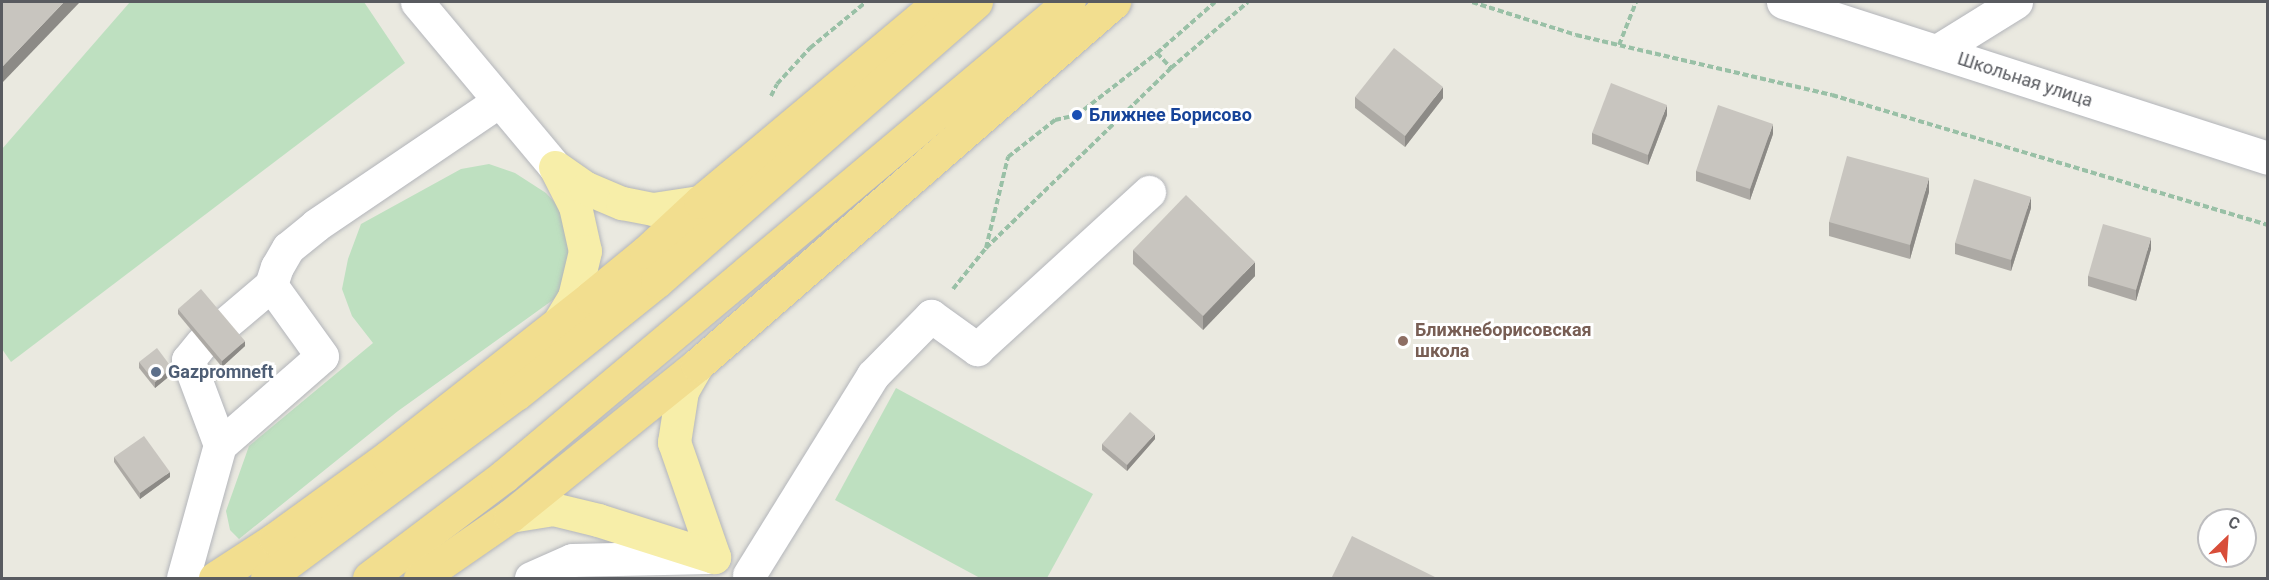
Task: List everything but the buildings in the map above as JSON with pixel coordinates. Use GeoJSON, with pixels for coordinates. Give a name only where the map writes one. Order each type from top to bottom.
{"type":"FeatureCollection","features":[{"type":"Feature","properties":{"kind":"highway"},"geometry":{"type":"LineString","coordinates":[[214,579],[388,457],[646,252],[700,202],[939,2]]}},
{"type":"Feature","properties":{"kind":"highway"},"geometry":{"type":"LineString","coordinates":[[267,579],[516,394],[657,281],[976,2]]}},
{"type":"Feature","properties":{"kind":"highway"},"geometry":{"type":"LineString","coordinates":[[369,579],[504,476],[1070,2]]}},
{"type":"Feature","properties":{"kind":"highway"},"geometry":{"type":"LineString","coordinates":[[420,579],[510,516],[697,365],[1114,2]]}},
{"type":"Feature","properties":{"kind":"main road"},"geometry":{"type":"LineString","coordinates":[[555,167],[586,188],[622,203],[653,209],[700,202]]}},
{"type":"Feature","properties":{"kind":"main road"},"geometry":{"type":"LineString","coordinates":[[555,167],[574,206],[585,252],[574,297],[561,319]]}},
{"type":"Feature","properties":{"kind":"main road"},"geometry":{"type":"LineString","coordinates":[[697,365],[682,392],[674,442],[714,557]]}},
{"type":"Feature","properties":{"kind":"main road"},"geometry":{"type":"LineString","coordinates":[[510,516],[554,509],[598,520],[714,557]]}},
{"type":"Feature","properties":{"kind":"street"},"geometry":{"type":"LineString","coordinates":[[417,2],[498,102],[555,167]]}},
{"type":"Feature","properties":{"kind":"street"},"geometry":{"type":"LineString","coordinates":[[1937,51],[2016,2]]}},
{"type":"Feature","properties":{"kind":"street","name":"Школьная улица"},"geometry":{"type":"LineString","coordinates":[[1790,3],[2268,158]]}},
{"type":"Feature","properties":{"kind":"street"},"geometry":{"type":"LineString","coordinates":[[220,445],[188,360],[214,333],[271,285],[277,267],[288,248],[316,225],[498,102]]}},
{"type":"Feature","properties":{"kind":"street"},"geometry":{"type":"LineString","coordinates":[[531,579],[572,560],[714,557],[753,577],[873,375],[931,316],[977,349],[1149,192]]}},
{"type":"Feature","properties":{"kind":"street"},"geometry":{"type":"LineString","coordinates":[[183,579],[220,445],[322,356],[271,285]]}},
{"type":"Feature","properties":{"kind":"path"},"geometry":{"type":"LineString","coordinates":[[767,104],[777,84],[810,48],[866,2]]}},
{"type":"Feature","properties":{"kind":"path"},"geometry":{"type":"LineString","coordinates":[[986,248],[1008,157],[1055,120],[1077,115],[1156,53],[1215,2]]}},
{"type":"Feature","properties":{"kind":"path"},"geometry":{"type":"LineString","coordinates":[[931,316],[986,248],[1171,68],[1248,2]]}},
{"type":"Feature","properties":{"kind":"path"},"geometry":{"type":"LineString","coordinates":[[1472,2],[1576,35],[1832,96],[2268,225]]}},
{"type":"Feature","properties":{"kind":"path"},"geometry":{"type":"LineString","coordinates":[[1619,45],[1636,2]]}},
{"type":"Feature","properties":{"kind":"path"},"geometry":{"type":"LineString","coordinates":[[1156,53],[1171,68]]}},
{"type":"Feature","properties":{"kind":"green space"},"geometry":{"type":"Polygon","coordinates":[[[130,2],[364,2],[405,63],[11,362],[2,349],[2,149],[130,2]]]}},
{"type":"Feature","properties":{"kind":"green space"},"geometry":{"type":"Polygon","coordinates":[[[489,164],[515,173],[546,193],[560,208],[571,256],[557,297],[398,411],[239,539],[230,530],[226,511],[249,446],[373,343],[352,316],[342,289],[348,259],[361,224],[461,169],[489,164]]]}},
{"type":"Feature","properties":{"kind":"green space"},"geometry":{"type":"Polygon","coordinates":[[[896,388],[1093,494],[1047,578],[980,578],[835,500],[896,388]]]}},
{"type":"Feature","properties":{"kind":"place","name":"Ближнее Борисово"},"geometry":{"type":"Point","coordinates":[1077,115]}},
{"type":"Feature","properties":{"kind":"place","name":"Ближнеборисовская школа"},"geometry":{"type":"Point","coordinates":[1403,341]}},
{"type":"Feature","properties":{"kind":"place","name":"Gazpromneft"},"geometry":{"type":"Point","coordinates":[156,372]}}]}
